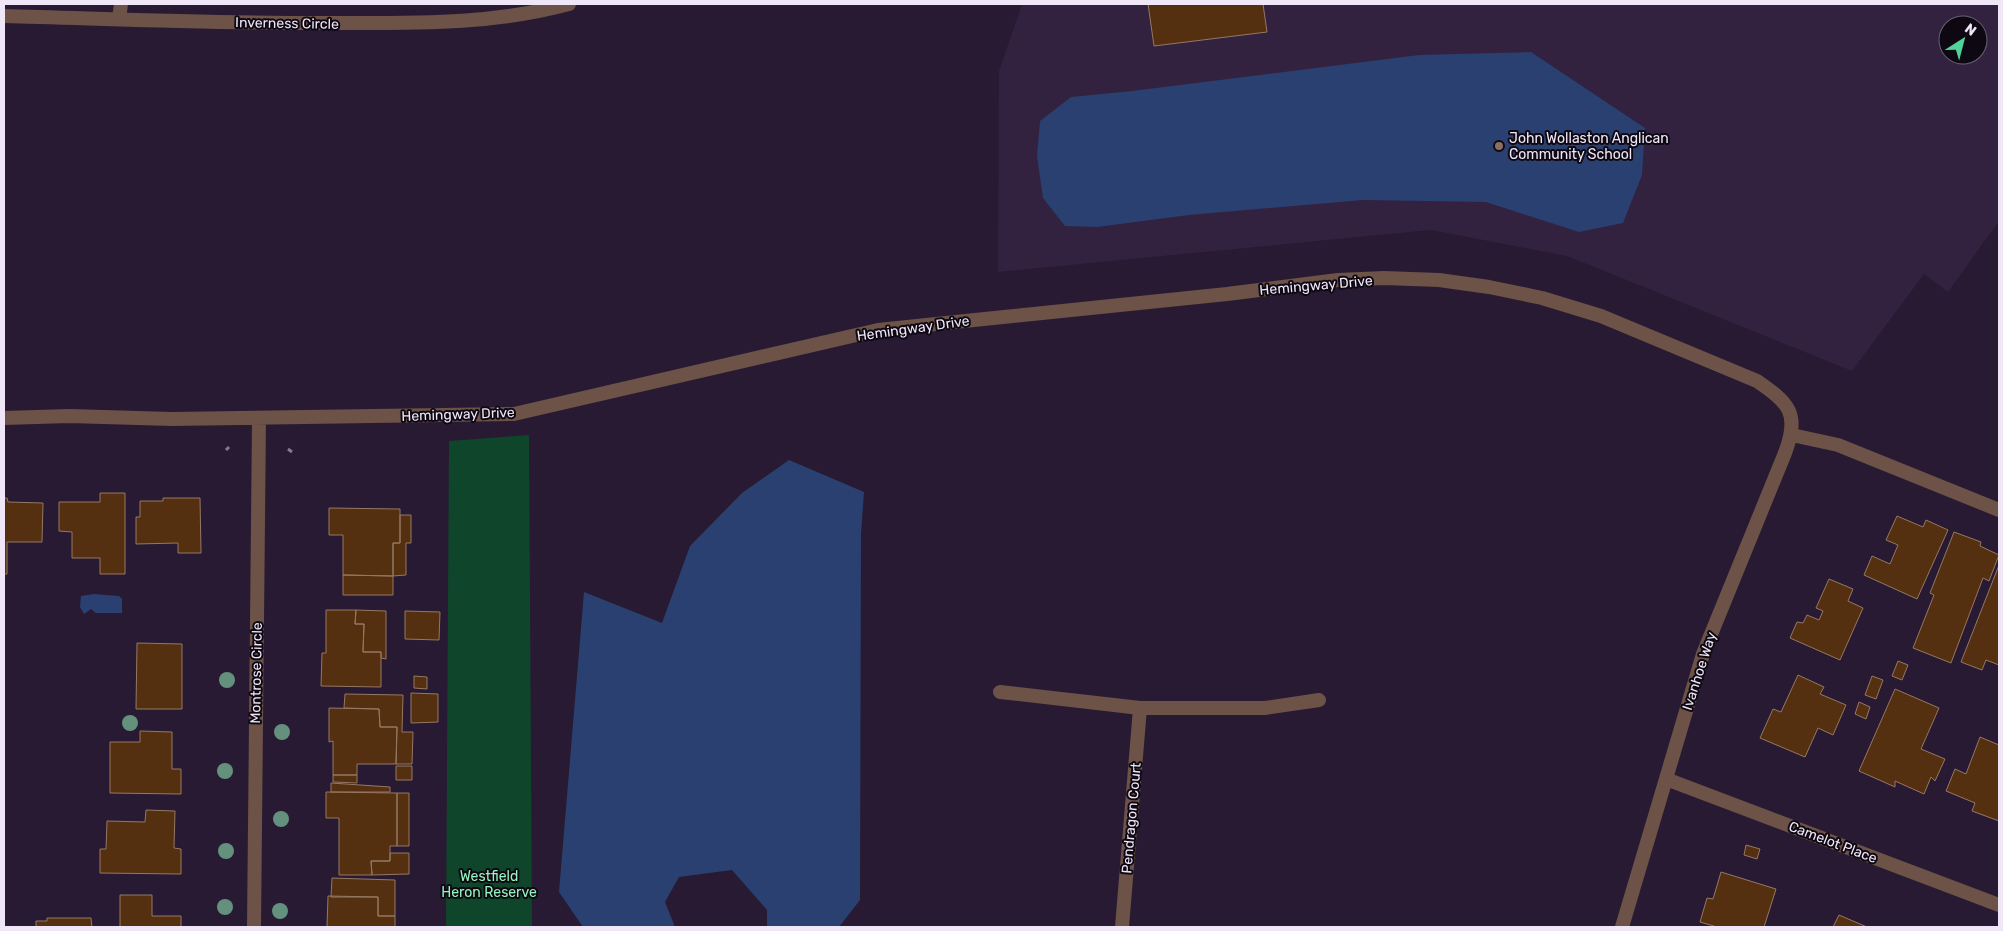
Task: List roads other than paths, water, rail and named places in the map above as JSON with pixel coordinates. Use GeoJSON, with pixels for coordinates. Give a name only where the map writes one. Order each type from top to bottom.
{"type":"FeatureCollection","features":[{"type":"Feature","properties":{"kind":"street"},"geometry":{"type":"LineString","coordinates":[[119,19],[120,4]]}},
{"type":"Feature","properties":{"kind":"street","name":"Inverness Circle"},"geometry":{"type":"LineString","coordinates":[[4,16],[281,24],[446,23],[495,18],[569,4]]}},
{"type":"Feature","properties":{"kind":"street","name":"Hemingway Drive"},"geometry":{"type":"LineString","coordinates":[[4,418],[33,416],[172,419],[514,414],[878,330],[1227,294],[1338,280],[1384,278],[1439,280],[1489,287],[1542,298],[1601,316],[1757,381],[1774,393],[1788,408],[1792,428]]}},
{"type":"Feature","properties":{"kind":"street","name":"Montrose Circle"},"geometry":{"type":"LineString","coordinates":[[254,927],[259,418]]}},
{"type":"Feature","properties":{"kind":"street"},"geometry":{"type":"LineString","coordinates":[[1792,428],[1999,510]]}},
{"type":"Feature","properties":{"kind":"street","name":"Ivanhoe Way"},"geometry":{"type":"LineString","coordinates":[[1622,927],[1703,654],[1792,428]]}},
{"type":"Feature","properties":{"kind":"street"},"geometry":{"type":"LineString","coordinates":[[1000,692],[1140,708],[1265,708],[1319,700]]}},
{"type":"Feature","properties":{"kind":"street","name":"Pendragon Court"},"geometry":{"type":"LineString","coordinates":[[1122,927],[1140,708]]}},
{"type":"Feature","properties":{"kind":"street","name":"Camelot Place"},"geometry":{"type":"LineString","coordinates":[[1666,779],[1999,905]]}},
{"type":"Feature","properties":{"kind":"water"},"geometry":{"type":"Polygon","coordinates":[[[1531,52],[1645,128],[1642,175],[1623,223],[1579,232],[1486,202],[1363,200],[1189,215],[1097,227],[1065,226],[1043,198],[1037,156],[1040,121],[1071,97],[1419,55],[1531,52]]]}},
{"type":"Feature","properties":{"kind":"water"},"geometry":{"type":"Polygon","coordinates":[[[789,460],[864,492],[861,534],[860,900],[839,927],[767,927],[767,910],[732,870],[679,877],[665,902],[675,927],[583,927],[559,892],[584,592],[662,623],[690,546],[742,493],[789,460]]]}},
{"type":"Feature","properties":{"kind":"water"},"geometry":{"type":"Polygon","coordinates":[[[94,594],[119,596],[122,599],[122,613],[96,613],[91,609],[84,614],[80,607],[81,596],[94,594]]]}},
{"type":"Feature","properties":{"kind":"place","name":"John Wollaston Anglican Community School"},"geometry":{"type":"Point","coordinates":[1499,146]}},
{"type":"Feature","properties":{"kind":"park label","name":"Westfield Heron Reserve"},"geometry":{"type":"Point","coordinates":[489,884]}}]}
